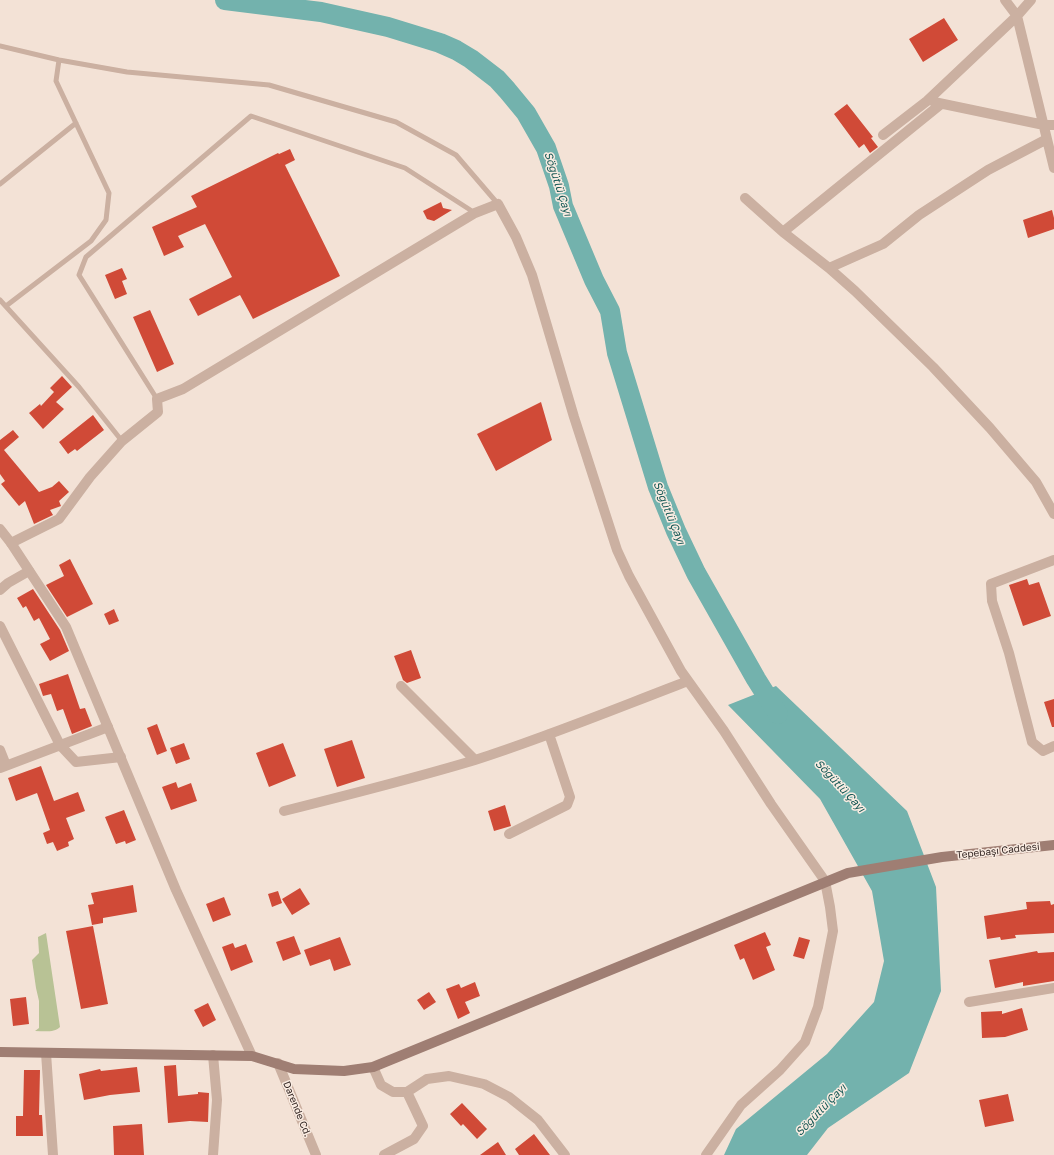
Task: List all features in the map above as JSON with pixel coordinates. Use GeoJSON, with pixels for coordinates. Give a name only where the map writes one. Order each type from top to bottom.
{"type":"FeatureCollection","features":[{"type":"Feature","properties":{"kind":"main road","name":"Tepebaşı Caddesi"},"geometry":{"type":"LineString","coordinates":[[0,1052],[252,1056],[294,1069],[344,1071],[373,1067],[848,872],[942,856],[1054,845]]}},
{"type":"Feature","properties":{"kind":"street"},"geometry":{"type":"LineString","coordinates":[[1005,0],[1017,16],[1054,168]]}},
{"type":"Feature","properties":{"kind":"street"},"geometry":{"type":"LineString","coordinates":[[883,135],[927,101],[1017,16],[1031,0]]}},
{"type":"Feature","properties":{"kind":"street"},"geometry":{"type":"LineString","coordinates":[[927,101],[1054,126]]}},
{"type":"Feature","properties":{"kind":"street"},"geometry":{"type":"LineString","coordinates":[[783,232],[941,104]]}},
{"type":"Feature","properties":{"kind":"street"},"geometry":{"type":"LineString","coordinates":[[829,268],[883,244],[919,215],[988,170],[1047,139]]}},
{"type":"Feature","properties":{"kind":"street"},"geometry":{"type":"LineString","coordinates":[[745,198],[783,232],[829,268],[855,291],[928,362],[990,428],[1036,482],[1054,514]]}},
{"type":"Feature","properties":{"kind":"street"},"geometry":{"type":"LineString","coordinates":[[11,543],[59,519],[90,477],[122,441],[158,412],[157,399],[183,389],[475,213],[498,204],[516,237],[532,274],[574,416],[617,550],[646,608],[681,671],[724,731],[771,804],[825,881],[833,932],[818,1007],[805,1042],[780,1070],[741,1105],[706,1155]]}},
{"type":"Feature","properties":{"kind":"street"},"geometry":{"type":"LineString","coordinates":[[0,530],[11,543],[66,627],[176,890],[252,1056]]}},
{"type":"Feature","properties":{"kind":"street"},"geometry":{"type":"LineString","coordinates":[[1054,560],[991,584],[992,601],[1009,653],[1032,742],[1043,751],[1054,746]]}},
{"type":"Feature","properties":{"kind":"street"},"geometry":{"type":"LineString","coordinates":[[0,590],[8,583],[29,572]]}},
{"type":"Feature","properties":{"kind":"street"},"geometry":{"type":"LineString","coordinates":[[0,626],[60,745],[76,762],[121,757]]}},
{"type":"Feature","properties":{"kind":"street"},"geometry":{"type":"LineString","coordinates":[[284,811],[379,788],[475,760],[549,734],[688,681]]}},
{"type":"Feature","properties":{"kind":"street"},"geometry":{"type":"LineString","coordinates":[[402,686],[475,760]]}},
{"type":"Feature","properties":{"kind":"street"},"geometry":{"type":"LineString","coordinates":[[0,750],[3,766],[108,727]]}},
{"type":"Feature","properties":{"kind":"street"},"geometry":{"type":"LineString","coordinates":[[509,834],[567,805],[570,797],[549,734]]}},
{"type":"Feature","properties":{"kind":"street"},"geometry":{"type":"LineString","coordinates":[[969,1002],[1054,988]]}},
{"type":"Feature","properties":{"kind":"street"},"geometry":{"type":"LineString","coordinates":[[46,1053],[53,1155]]}},
{"type":"Feature","properties":{"kind":"street"},"geometry":{"type":"LineString","coordinates":[[213,1155],[217,1100],[214,1056]]}},
{"type":"Feature","properties":{"kind":"street","name":"Darende Cd."},"geometry":{"type":"LineString","coordinates":[[278,1063],[316,1155]]}},
{"type":"Feature","properties":{"kind":"street"},"geometry":{"type":"LineString","coordinates":[[373,1067],[380,1085],[393,1092],[407,1092],[427,1079],[449,1076],[484,1084],[509,1097],[538,1120],[565,1155]]}},
{"type":"Feature","properties":{"kind":"street"},"geometry":{"type":"LineString","coordinates":[[384,1155],[414,1138],[423,1126],[407,1092]]}},
{"type":"Feature","properties":{"kind":"lane"},"geometry":{"type":"LineString","coordinates":[[0,46],[59,60],[127,72],[269,85],[396,122],[456,154],[498,204]]}},
{"type":"Feature","properties":{"kind":"lane"},"geometry":{"type":"LineString","coordinates":[[6,306],[91,241],[106,220],[109,193],[56,81],[59,60]]}},
{"type":"Feature","properties":{"kind":"lane"},"geometry":{"type":"LineString","coordinates":[[157,399],[79,275],[86,257],[251,116],[405,168],[475,213]]}},
{"type":"Feature","properties":{"kind":"lane"},"geometry":{"type":"LineString","coordinates":[[0,184],[76,123]]}},
{"type":"Feature","properties":{"kind":"lane"},"geometry":{"type":"LineString","coordinates":[[0,300],[79,387],[122,441]]}},
{"type":"Feature","properties":{"kind":"green space"},"geometry":{"type":"Polygon","coordinates":[[[46,933],[60,1027],[52,1031],[35,1031],[39,1028],[39,1001],[32,960],[39,953],[38,937],[46,933]]]}},
{"type":"Feature","properties":{"kind":"water"},"geometry":{"type":"Polygon","coordinates":[[[776,686],[907,811],[936,887],[941,991],[909,1073],[828,1128],[807,1155],[724,1155],[736,1129],[827,1054],[874,1002],[884,961],[872,891],[820,799],[728,705],[776,686]]]}},
{"type":"Feature","properties":{"kind":"building"},"geometry":{"type":"Polygon","coordinates":[[[944,18],[958,40],[923,62],[909,39],[944,18]]]}},
{"type":"Feature","properties":{"kind":"building"},"geometry":{"type":"Polygon","coordinates":[[[847,104],[873,137],[871,138],[878,147],[870,153],[864,144],[859,148],[834,114],[847,104]]]}},
{"type":"Feature","properties":{"kind":"building"},"geometry":{"type":"Polygon","coordinates":[[[290,149],[295,160],[285,165],[340,276],[253,319],[240,295],[198,316],[189,299],[232,277],[205,224],[178,236],[184,247],[164,256],[152,227],[197,207],[191,196],[278,153],[279,154],[290,149]]]}},
{"type":"Feature","properties":{"kind":"building"},"geometry":{"type":"Polygon","coordinates":[[[441,202],[443,208],[452,210],[434,221],[427,219],[423,211],[441,202]]]}},
{"type":"Feature","properties":{"kind":"building"},"geometry":{"type":"Polygon","coordinates":[[[1052,210],[1054,229],[1028,238],[1023,220],[1052,210]]]}},
{"type":"Feature","properties":{"kind":"building"},"geometry":{"type":"Polygon","coordinates":[[[122,268],[127,279],[122,281],[127,294],[115,299],[105,275],[122,268]]]}},
{"type":"Feature","properties":{"kind":"building"},"geometry":{"type":"Polygon","coordinates":[[[150,310],[174,364],[157,372],[133,317],[150,310]]]}},
{"type":"Feature","properties":{"kind":"building"},"geometry":{"type":"Polygon","coordinates":[[[62,376],[72,387],[56,402],[64,409],[43,429],[29,413],[40,404],[41,406],[54,392],[50,388],[62,376]]]}},
{"type":"Feature","properties":{"kind":"building"},"geometry":{"type":"Polygon","coordinates":[[[541,402],[552,440],[496,471],[477,434],[541,402]]]}},
{"type":"Feature","properties":{"kind":"building"},"geometry":{"type":"Polygon","coordinates":[[[93,415],[104,430],[77,451],[75,449],[68,454],[59,442],[93,415]]]}},
{"type":"Feature","properties":{"kind":"building"},"geometry":{"type":"Polygon","coordinates":[[[13,430],[19,437],[4,450],[39,492],[52,487],[59,481],[69,492],[59,501],[61,506],[50,510],[53,515],[34,524],[25,501],[19,506],[1,484],[5,481],[0,474],[0,440],[13,430]]]}},
{"type":"Feature","properties":{"kind":"building"},"geometry":{"type":"Polygon","coordinates":[[[70,559],[93,604],[67,617],[46,585],[64,576],[59,565],[70,559]]]}},
{"type":"Feature","properties":{"kind":"building"},"geometry":{"type":"Polygon","coordinates":[[[1027,579],[1029,585],[1039,582],[1051,616],[1023,626],[1009,585],[1027,579]]]}},
{"type":"Feature","properties":{"kind":"building"},"geometry":{"type":"Polygon","coordinates":[[[33,589],[60,630],[69,651],[50,661],[40,644],[50,639],[39,618],[34,621],[26,606],[23,608],[17,598],[33,589]]]}},
{"type":"Feature","properties":{"kind":"building"},"geometry":{"type":"Polygon","coordinates":[[[114,609],[119,621],[109,625],[104,614],[114,609]]]}},
{"type":"Feature","properties":{"kind":"building"},"geometry":{"type":"Polygon","coordinates":[[[411,650],[421,678],[407,683],[403,680],[394,656],[411,650]]]}},
{"type":"Feature","properties":{"kind":"building"},"geometry":{"type":"Polygon","coordinates":[[[68,674],[80,709],[85,708],[92,726],[72,734],[63,709],[57,711],[51,694],[43,696],[39,684],[68,674]]]}},
{"type":"Feature","properties":{"kind":"building"},"geometry":{"type":"Polygon","coordinates":[[[1054,699],[1054,727],[1052,727],[1044,702],[1054,699]]]}},
{"type":"Feature","properties":{"kind":"building"},"geometry":{"type":"Polygon","coordinates":[[[157,724],[167,751],[157,755],[147,728],[157,724]]]}},
{"type":"Feature","properties":{"kind":"building"},"geometry":{"type":"Polygon","coordinates":[[[352,740],[365,778],[337,787],[324,749],[352,740]]]}},
{"type":"Feature","properties":{"kind":"building"},"geometry":{"type":"Polygon","coordinates":[[[184,743],[190,759],[176,764],[170,748],[184,743]]]}},
{"type":"Feature","properties":{"kind":"building"},"geometry":{"type":"Polygon","coordinates":[[[283,743],[296,776],[269,787],[256,753],[283,743]]]}},
{"type":"Feature","properties":{"kind":"building"},"geometry":{"type":"Polygon","coordinates":[[[41,766],[54,801],[78,792],[85,811],[66,818],[74,839],[68,842],[69,846],[57,851],[53,842],[47,844],[43,833],[50,830],[37,793],[16,801],[8,778],[41,766]]]}},
{"type":"Feature","properties":{"kind":"building"},"geometry":{"type":"Polygon","coordinates":[[[176,782],[178,788],[191,783],[197,801],[171,810],[162,787],[176,782]]]}},
{"type":"Feature","properties":{"kind":"building"},"geometry":{"type":"Polygon","coordinates":[[[505,805],[511,826],[494,831],[488,811],[505,805]]]}},
{"type":"Feature","properties":{"kind":"building"},"geometry":{"type":"Polygon","coordinates":[[[124,810],[136,840],[126,844],[125,841],[116,844],[105,817],[124,810]]]}},
{"type":"Feature","properties":{"kind":"building"},"geometry":{"type":"Polygon","coordinates":[[[133,885],[137,912],[103,918],[103,923],[92,925],[88,905],[94,904],[91,893],[133,885]]]}},
{"type":"Feature","properties":{"kind":"building"},"geometry":{"type":"Polygon","coordinates":[[[300,888],[310,904],[292,915],[282,899],[300,888]]]}},
{"type":"Feature","properties":{"kind":"building"},"geometry":{"type":"Polygon","coordinates":[[[278,891],[282,903],[272,907],[268,894],[278,891]]]}},
{"type":"Feature","properties":{"kind":"building"},"geometry":{"type":"Polygon","coordinates":[[[224,897],[231,915],[213,922],[206,904],[224,897]]]}},
{"type":"Feature","properties":{"kind":"building"},"geometry":{"type":"Polygon","coordinates":[[[1050,901],[1051,905],[1054,904],[1054,933],[1015,935],[1016,938],[1001,940],[1000,937],[987,939],[984,916],[1027,909],[1026,902],[1050,901]]]}},
{"type":"Feature","properties":{"kind":"building"},"geometry":{"type":"Polygon","coordinates":[[[93,926],[108,1004],[81,1009],[66,931],[93,926]]]}},
{"type":"Feature","properties":{"kind":"building"},"geometry":{"type":"Polygon","coordinates":[[[765,932],[771,945],[766,947],[775,970],[753,980],[744,958],[740,960],[734,945],[765,932]]]}},
{"type":"Feature","properties":{"kind":"building"},"geometry":{"type":"Polygon","coordinates":[[[294,936],[301,954],[283,961],[276,942],[294,936]]]}},
{"type":"Feature","properties":{"kind":"building"},"geometry":{"type":"Polygon","coordinates":[[[340,937],[351,965],[334,971],[330,959],[310,966],[304,950],[340,937]]]}},
{"type":"Feature","properties":{"kind":"building"},"geometry":{"type":"Polygon","coordinates":[[[799,937],[810,940],[804,959],[793,956],[799,937]]]}},
{"type":"Feature","properties":{"kind":"building"},"geometry":{"type":"Polygon","coordinates":[[[233,943],[235,948],[246,944],[253,962],[231,971],[222,947],[233,943]]]}},
{"type":"Feature","properties":{"kind":"building"},"geometry":{"type":"Polygon","coordinates":[[[1037,951],[1038,953],[1054,952],[1054,981],[1023,986],[1023,982],[995,988],[989,960],[1037,951]]]}},
{"type":"Feature","properties":{"kind":"building"},"geometry":{"type":"Polygon","coordinates":[[[475,982],[480,996],[465,1002],[470,1013],[458,1019],[446,989],[459,984],[461,988],[475,982]]]}},
{"type":"Feature","properties":{"kind":"building"},"geometry":{"type":"Polygon","coordinates":[[[429,992],[436,1002],[424,1010],[417,1000],[429,992]]]}},
{"type":"Feature","properties":{"kind":"building"},"geometry":{"type":"Polygon","coordinates":[[[26,997],[29,1024],[13,1026],[10,999],[26,997]]]}},
{"type":"Feature","properties":{"kind":"building"},"geometry":{"type":"Polygon","coordinates":[[[208,1003],[216,1020],[203,1027],[194,1010],[208,1003]]]}},
{"type":"Feature","properties":{"kind":"building"},"geometry":{"type":"Polygon","coordinates":[[[1022,1008],[1028,1030],[1005,1037],[982,1038],[981,1012],[1002,1011],[1002,1014],[1022,1008]]]}},
{"type":"Feature","properties":{"kind":"building"},"geometry":{"type":"Polygon","coordinates":[[[176,1065],[178,1096],[198,1094],[198,1092],[209,1093],[208,1122],[190,1121],[168,1123],[164,1066],[176,1065]]]}},
{"type":"Feature","properties":{"kind":"building"},"geometry":{"type":"Polygon","coordinates":[[[137,1067],[140,1092],[110,1095],[84,1100],[79,1074],[100,1069],[101,1071],[137,1067]]]}},
{"type":"Feature","properties":{"kind":"building"},"geometry":{"type":"Polygon","coordinates":[[[24,1070],[40,1070],[39,1115],[42,1115],[43,1136],[16,1136],[16,1116],[23,1116],[24,1070]]]}},
{"type":"Feature","properties":{"kind":"building"},"geometry":{"type":"Polygon","coordinates":[[[1008,1094],[1014,1121],[985,1127],[979,1100],[1008,1094]]]}},
{"type":"Feature","properties":{"kind":"building"},"geometry":{"type":"Polygon","coordinates":[[[462,1103],[487,1129],[477,1139],[463,1124],[461,1126],[450,1114],[462,1103]]]}},
{"type":"Feature","properties":{"kind":"building"},"geometry":{"type":"Polygon","coordinates":[[[142,1124],[144,1155],[114,1155],[113,1126],[142,1124]]]}},
{"type":"Feature","properties":{"kind":"building"},"geometry":{"type":"Polygon","coordinates":[[[534,1134],[550,1155],[519,1155],[515,1149],[534,1134]]]}},
{"type":"Feature","properties":{"kind":"building"},"geometry":{"type":"Polygon","coordinates":[[[498,1142],[506,1155],[480,1155],[498,1142]]]}},
{"type":"Feature","properties":{"kind":"waterway","name":"Söğütlü Çayı"},"geometry":{"type":"LineString","coordinates":[[225,0],[321,12],[388,27],[440,43],[471,59],[497,79],[526,113],[546,148],[559,186],[563,206],[594,280],[610,311],[617,353],[658,487],[676,531],[696,573],[756,679],[778,714]]}}]}
